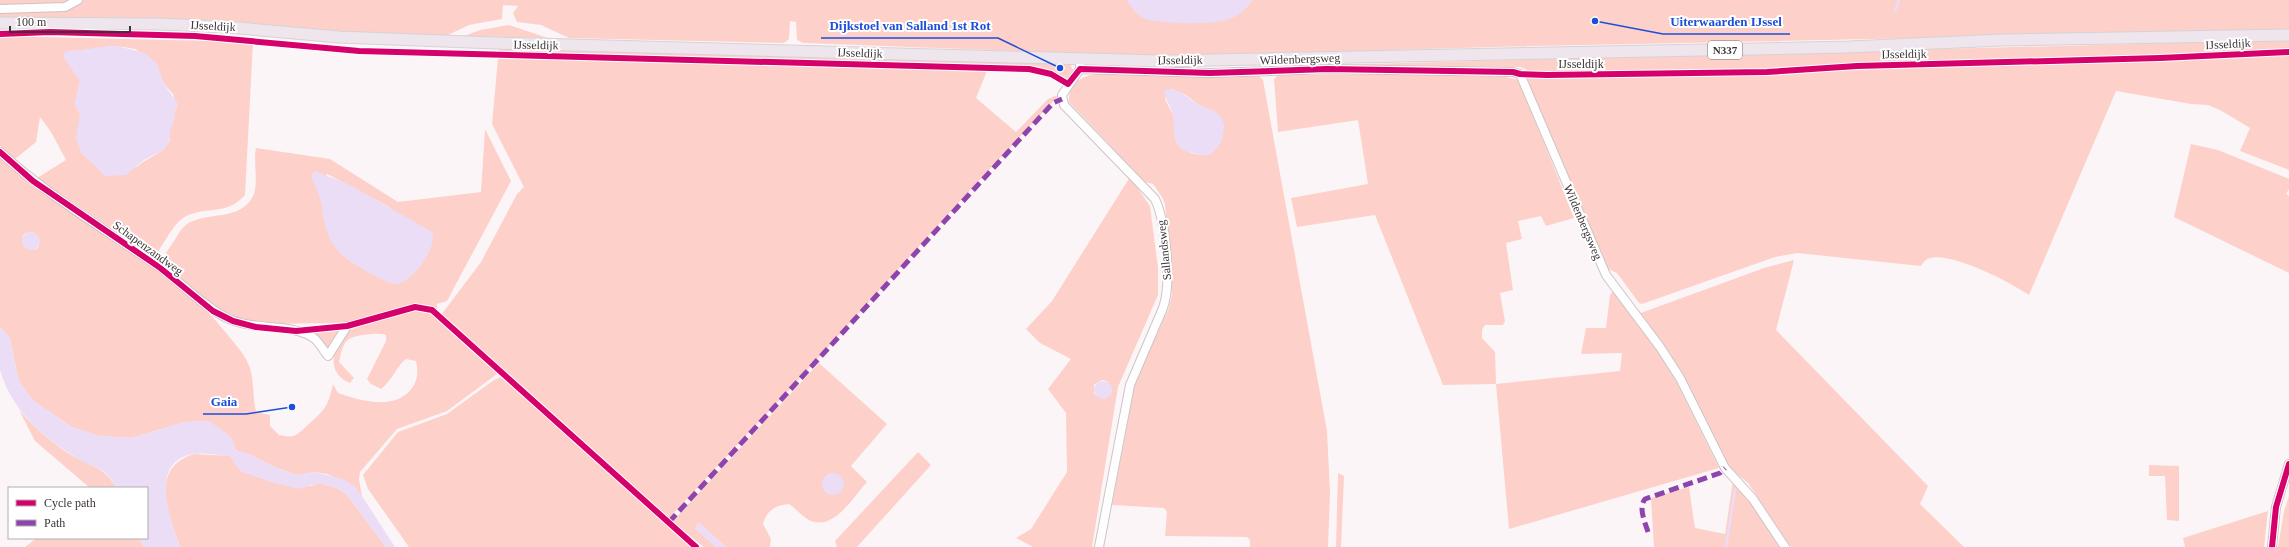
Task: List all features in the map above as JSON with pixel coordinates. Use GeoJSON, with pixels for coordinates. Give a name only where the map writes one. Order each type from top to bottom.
{"type":"FeatureCollection","features":[{"type":"Feature","properties":{"kind":"main road","name":"IJsseldijk"},"geometry":{"type":"LineString","coordinates":[[0,23],[175,24],[339,37],[1080,64],[1161,61],[1850,47],[2002,40],[2289,35]]}},
{"type":"Feature","properties":{"kind":"street"},"geometry":{"type":"LineString","coordinates":[[0,9],[65,7],[78,0]]}},
{"type":"Feature","properties":{"kind":"street","name":"Sallandsweg"},"geometry":{"type":"LineString","coordinates":[[1080,64],[1062,95],[1064,105],[1155,199],[1160,212],[1168,278],[1167,296],[1163,308],[1130,385],[1099,547]]}},
{"type":"Feature","properties":{"kind":"street","name":"Wildenbergsweg"},"geometry":{"type":"LineString","coordinates":[[1080,64],[1210,73],[1383,69],[1514,72],[1520,74],[1606,274],[1660,347],[1680,378],[1725,468],[1753,498],[1785,547]]}},
{"type":"Feature","properties":{"kind":"street","name":"Schapenzandweg"},"geometry":{"type":"LineString","coordinates":[[0,152],[33,181],[160,267],[202,302],[226,318],[248,326],[296,331],[307,334],[317,341],[328,356],[347,326]]}},
{"type":"Feature","properties":{"kind":"street"},"geometry":{"type":"LineString","coordinates":[[2272,547],[2276,507],[2289,464]]}},
{"type":"Feature","properties":{"kind":"shaded area"},"geometry":{"type":"Polygon","coordinates":[[[0,0],[74,0],[69,4],[0,8],[0,0]]]}},
{"type":"Feature","properties":{"kind":"shaded area"},"geometry":{"type":"Polygon","coordinates":[[[81,0],[2289,0],[2289,30],[1494,47],[1323,52],[1285,56],[1177,57],[803,43],[797,40],[796,22],[790,21],[789,39],[784,43],[569,38],[541,25],[517,22],[513,13],[518,6],[503,5],[502,19],[469,25],[446,36],[321,31],[256,24],[194,21],[56,17],[0,18],[0,11],[68,8],[81,0]]]}},
{"type":"Feature","properties":{"kind":"shaded area"},"geometry":{"type":"Polygon","coordinates":[[[1127,0],[1253,0],[1236,16],[1229,19],[1213,22],[1188,23],[1163,22],[1146,19],[1135,11],[1127,0]]]}},
{"type":"Feature","properties":{"kind":"shaded area"},"geometry":{"type":"Polygon","coordinates":[[[509,25],[548,38],[464,36],[480,30],[509,25]]]}},
{"type":"Feature","properties":{"kind":"shaded area"},"geometry":{"type":"Polygon","coordinates":[[[0,36],[253,42],[245,195],[238,202],[223,209],[199,212],[183,218],[172,230],[157,253],[151,254],[140,248],[37,178],[66,160],[51,132],[40,117],[36,142],[15,159],[0,146],[0,36]],[[117,46],[67,51],[80,81],[75,104],[80,115],[81,152],[89,160],[137,167],[160,152],[168,144],[174,112],[177,107],[173,94],[164,84],[156,63],[135,49],[117,46]]]}},
{"type":"Feature","properties":{"kind":"shaded area"},"geometry":{"type":"Polygon","coordinates":[[[2289,40],[2289,170],[2240,151],[2250,128],[2220,110],[2208,105],[2191,104],[2116,91],[2029,295],[1981,269],[1952,259],[1940,257],[1930,258],[1925,260],[1921,266],[1797,253],[1775,257],[1642,304],[1639,303],[1617,273],[1608,269],[1528,83],[1526,69],[1520,67],[1326,65],[2289,40]]]}},
{"type":"Feature","properties":{"kind":"shaded area"},"geometry":{"type":"Polygon","coordinates":[[[117,46],[145,53],[156,63],[164,84],[178,104],[174,112],[175,116],[170,131],[170,139],[164,150],[144,160],[126,175],[105,176],[81,152],[76,138],[80,115],[75,104],[80,81],[64,58],[64,53],[67,51],[117,46]]]}},
{"type":"Feature","properties":{"kind":"shaded area"},"geometry":{"type":"Polygon","coordinates":[[[499,47],[1070,64],[1074,72],[1067,80],[1034,68],[989,66],[976,98],[1016,132],[1048,99],[1060,94],[959,202],[803,375],[668,519],[441,315],[481,262],[517,194],[524,187],[492,124],[499,47]]]}},
{"type":"Feature","properties":{"kind":"shaded area"},"geometry":{"type":"Polygon","coordinates":[[[1105,73],[1258,75],[1263,80],[1327,431],[1330,492],[1328,547],[1250,547],[1250,540],[1247,537],[1165,536],[1167,512],[1164,508],[1112,505],[1136,378],[1169,308],[1172,294],[1165,204],[1162,197],[1153,184],[1145,182],[1069,102],[1070,94],[1075,83],[1085,77],[1105,73]],[[1171,89],[1165,99],[1173,115],[1180,147],[1194,154],[1210,154],[1220,143],[1224,125],[1186,95],[1171,89]]]}},
{"type":"Feature","properties":{"kind":"shaded area"},"geometry":{"type":"Polygon","coordinates":[[[1389,74],[1506,77],[1519,80],[1574,218],[1546,226],[1541,216],[1518,221],[1522,239],[1506,243],[1513,290],[1500,293],[1505,321],[1503,325],[1485,325],[1482,330],[1482,338],[1495,352],[1496,384],[1443,385],[1375,215],[1297,227],[1291,198],[1368,184],[1358,120],[1278,132],[1274,79],[1278,75],[1389,74]]]}},
{"type":"Feature","properties":{"kind":"shaded area"},"geometry":{"type":"Polygon","coordinates":[[[1166,89],[1171,89],[1185,95],[1196,103],[1215,112],[1223,120],[1224,132],[1220,144],[1213,153],[1208,155],[1200,155],[1186,151],[1179,147],[1174,134],[1173,115],[1164,92],[1166,89]]]}},
{"type":"Feature","properties":{"kind":"shaded area"},"geometry":{"type":"Polygon","coordinates":[[[485,129],[511,181],[447,301],[437,304],[437,311],[414,305],[372,318],[348,323],[249,324],[215,307],[194,292],[163,260],[166,252],[187,224],[195,220],[232,213],[240,210],[247,204],[253,196],[256,185],[256,148],[330,159],[398,202],[481,192],[485,129]],[[327,174],[320,193],[326,227],[336,248],[351,261],[384,280],[389,207],[327,174]]]}},
{"type":"Feature","properties":{"kind":"shaded area"},"geometry":{"type":"Polygon","coordinates":[[[2191,144],[2218,150],[2289,179],[2289,189],[2286,194],[2289,196],[2289,273],[2174,217],[2191,144]]]}},
{"type":"Feature","properties":{"kind":"shaded area"},"geometry":{"type":"Polygon","coordinates":[[[0,157],[27,181],[56,202],[176,283],[203,307],[245,357],[250,367],[256,412],[270,415],[270,426],[279,435],[296,435],[314,419],[325,407],[333,384],[338,393],[368,401],[389,402],[399,399],[407,393],[414,385],[416,379],[416,361],[406,359],[381,389],[371,384],[367,379],[386,341],[386,335],[362,335],[349,339],[345,343],[339,362],[354,378],[350,383],[342,379],[334,367],[335,352],[342,338],[348,332],[370,322],[392,315],[419,310],[425,310],[432,313],[447,323],[498,371],[497,374],[447,411],[397,429],[360,472],[359,479],[362,497],[354,486],[327,474],[315,472],[296,475],[272,466],[251,455],[238,452],[209,421],[185,422],[131,438],[99,436],[72,427],[32,400],[18,379],[10,338],[0,327],[0,157]],[[32,232],[26,233],[22,237],[35,250],[39,246],[37,235],[32,232]]]}},
{"type":"Feature","properties":{"kind":"shaded area"},"geometry":{"type":"Polygon","coordinates":[[[314,171],[348,184],[432,232],[433,238],[428,255],[416,272],[401,283],[390,283],[367,272],[344,257],[331,242],[328,236],[320,196],[311,177],[314,171]]]}},
{"type":"Feature","properties":{"kind":"shaded area"},"geometry":{"type":"Polygon","coordinates":[[[1130,177],[1150,206],[1158,268],[1158,295],[1118,387],[1092,547],[1033,547],[1016,538],[1031,529],[1067,472],[1066,413],[1048,389],[1071,359],[1040,343],[1026,329],[1052,301],[1130,177]],[[1102,380],[1094,385],[1094,394],[1104,399],[1111,394],[1112,389],[1107,381],[1102,380]]]}},
{"type":"Feature","properties":{"kind":"shaded area"},"geometry":{"type":"Polygon","coordinates":[[[27,232],[35,232],[40,237],[38,248],[35,250],[27,250],[22,245],[22,237],[27,232]]]}},
{"type":"Feature","properties":{"kind":"shaded area"},"geometry":{"type":"Polygon","coordinates":[[[1794,260],[1776,330],[1928,486],[1920,504],[1964,547],[1791,547],[1748,483],[1729,468],[1670,353],[1638,314],[1764,268],[1794,260]]]}},
{"type":"Feature","properties":{"kind":"shaded area"},"geometry":{"type":"Polygon","coordinates":[[[1614,290],[1670,369],[1719,468],[1509,529],[1496,384],[1620,371],[1622,353],[1581,354],[1586,328],[1606,328],[1610,295],[1614,290]]]}},
{"type":"Feature","properties":{"kind":"shaded area"},"geometry":{"type":"Polygon","coordinates":[[[0,327],[10,338],[18,379],[32,400],[72,427],[99,436],[131,438],[185,422],[209,421],[229,435],[234,442],[235,450],[251,455],[272,466],[296,475],[315,472],[343,479],[354,486],[395,547],[386,547],[347,495],[337,488],[319,483],[298,489],[240,471],[230,456],[202,453],[193,454],[179,459],[171,468],[166,480],[166,493],[171,522],[180,547],[144,547],[140,539],[148,539],[148,487],[116,487],[113,481],[102,470],[82,461],[43,434],[21,411],[5,385],[0,370],[0,327]]]}},
{"type":"Feature","properties":{"kind":"shaded area"},"geometry":{"type":"Polygon","coordinates":[[[340,328],[342,330],[328,350],[307,332],[340,328]]]}},
{"type":"Feature","properties":{"kind":"shaded area"},"geometry":{"type":"Polygon","coordinates":[[[819,363],[887,424],[851,466],[867,482],[836,517],[828,521],[820,523],[811,521],[789,504],[773,509],[767,515],[763,524],[771,539],[770,547],[726,547],[699,523],[695,528],[716,547],[704,547],[672,522],[819,363]]]}},
{"type":"Feature","properties":{"kind":"shaded area"},"geometry":{"type":"Polygon","coordinates":[[[503,376],[693,547],[409,547],[368,489],[363,475],[398,432],[447,414],[494,380],[503,376]]]}},
{"type":"Feature","properties":{"kind":"shaded area"},"geometry":{"type":"Polygon","coordinates":[[[1099,381],[1107,381],[1112,386],[1110,397],[1107,399],[1099,399],[1094,394],[1094,386],[1099,381]]]}},
{"type":"Feature","properties":{"kind":"shaded area"},"geometry":{"type":"Polygon","coordinates":[[[19,410],[46,437],[72,455],[100,470],[112,481],[115,487],[89,487],[35,441],[19,410]]]}},
{"type":"Feature","properties":{"kind":"shaded area"},"geometry":{"type":"Polygon","coordinates":[[[918,452],[931,465],[857,547],[837,547],[835,541],[918,452]]]}},
{"type":"Feature","properties":{"kind":"shaded area"},"geometry":{"type":"Polygon","coordinates":[[[194,454],[230,456],[241,471],[275,483],[311,486],[319,483],[337,488],[347,495],[386,547],[180,547],[167,507],[166,481],[171,470],[180,461],[194,454]]]}},
{"type":"Feature","properties":{"kind":"shaded area"},"geometry":{"type":"Polygon","coordinates":[[[2149,465],[2179,466],[2179,521],[2167,520],[2165,476],[2149,476],[2149,465]]]}},
{"type":"Feature","properties":{"kind":"shaded area"},"geometry":{"type":"Polygon","coordinates":[[[833,473],[837,474],[843,480],[843,488],[837,494],[833,495],[829,494],[823,488],[822,484],[823,480],[829,474],[833,473]]]}},
{"type":"Feature","properties":{"kind":"shaded area"},"geometry":{"type":"Polygon","coordinates":[[[1338,473],[1344,476],[1341,547],[1336,547],[1338,473]]]}},
{"type":"Feature","properties":{"kind":"shaded area"},"geometry":{"type":"Polygon","coordinates":[[[1733,481],[1758,512],[1779,547],[1654,547],[1651,498],[1689,487],[1695,528],[1725,534],[1733,481]]]}},
{"type":"Feature","properties":{"kind":"shaded area"},"geometry":{"type":"Polygon","coordinates":[[[2289,496],[2289,547],[2278,547],[2284,511],[2289,496]]]}},
{"type":"Feature","properties":{"kind":"shaded area"},"geometry":{"type":"Polygon","coordinates":[[[2268,511],[2264,547],[2185,547],[2183,538],[2268,511]]]}},
{"type":"Feature","properties":{"kind":"shaded area"},"geometry":{"type":"Polygon","coordinates":[[[699,523],[726,547],[716,547],[695,528],[699,523]]]}},
{"type":"Feature","properties":{"kind":"shaded area"},"geometry":{"type":"Polygon","coordinates":[[[36,539],[140,539],[144,547],[25,547],[36,539]]]}},
{"type":"Feature","properties":{"kind":"waterway"},"geometry":{"type":"LineString","coordinates":[[1895,11],[1899,0]]}},
{"type":"Feature","properties":{"kind":"waterway"},"geometry":{"type":"LineString","coordinates":[[1726,547],[1735,490]]}},
{"type":"Feature","properties":{"kind":"marked path"},"geometry":{"type":"LineString","coordinates":[[669,522],[1053,103],[1062,99]]}},
{"type":"Feature","properties":{"kind":"marked path"},"geometry":{"type":"LineString","coordinates":[[1648,532],[1642,511],[1645,499],[1720,473],[1725,468]]}},
{"type":"Feature","properties":{"kind":"cycle path"},"geometry":{"type":"LineString","coordinates":[[0,34],[50,32],[195,36],[359,51],[1029,69],[1051,74],[1068,84],[1080,69],[1210,73],[1327,69],[1513,72],[1520,74],[1547,75],[1767,72],[1857,66],[2160,58],[2289,52]]}},
{"type":"Feature","properties":{"kind":"cycle path"},"geometry":{"type":"LineString","coordinates":[[0,152],[33,181],[159,267],[213,311],[233,321],[256,327],[296,331],[347,326],[415,307],[432,310],[696,547]]}},
{"type":"Feature","properties":{"kind":"cycle path"},"geometry":{"type":"LineString","coordinates":[[2272,547],[2276,507],[2289,464]]}},
{"type":"Feature","properties":{"kind":"place","name":"Uiterwaarden IJssel"},"geometry":{"type":"Point","coordinates":[1595,21]}},
{"type":"Feature","properties":{"kind":"place","name":"Dijkstoel van Salland 1st Rot"},"geometry":{"type":"Point","coordinates":[1060,68]}},
{"type":"Feature","properties":{"kind":"place","name":"Gaia"},"geometry":{"type":"Point","coordinates":[292,407]}}]}
